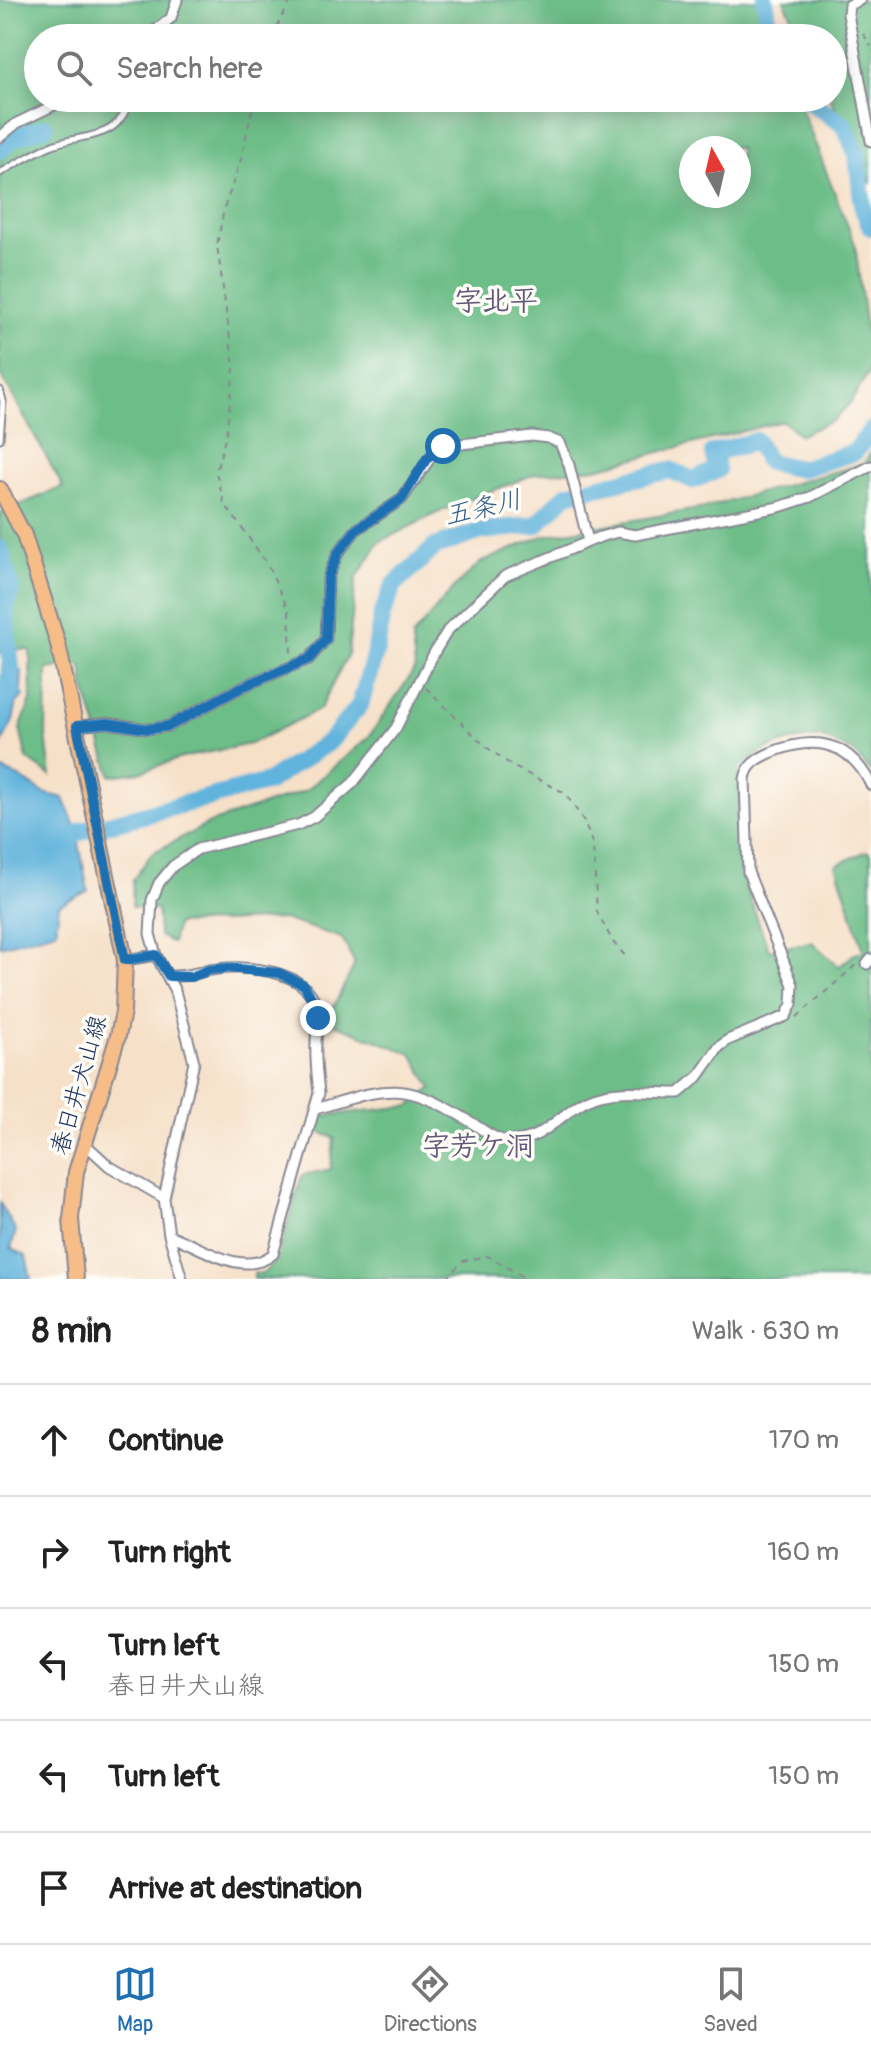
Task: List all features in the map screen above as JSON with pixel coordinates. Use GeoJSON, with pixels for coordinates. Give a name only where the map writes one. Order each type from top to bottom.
{"type":"FeatureCollection","features":[{"type":"Feature","properties":{"kind":"main road","name":"春日井犬山線"},"geometry":{"type":"LineString","coordinates":[[0,489],[24,535],[58,644],[125,960],[125,987],[118,1036],[76,1172],[71,1219],[76,1279]]}},
{"type":"Feature","properties":{"kind":"street"},"geometry":{"type":"LineString","coordinates":[[164,24],[171,18],[177,0]]}},
{"type":"Feature","properties":{"kind":"street"},"geometry":{"type":"LineString","coordinates":[[860,0],[849,5],[848,14],[871,141]]}},
{"type":"Feature","properties":{"kind":"street"},"geometry":{"type":"LineString","coordinates":[[0,137],[17,123],[40,112]]}},
{"type":"Feature","properties":{"kind":"street"},"geometry":{"type":"LineString","coordinates":[[77,726],[107,723],[148,729],[169,726],[242,687],[309,659],[326,639],[328,577],[338,553],[356,530],[402,499],[435,451],[443,446],[532,436],[560,443],[569,465],[588,541]]}},
{"type":"Feature","properties":{"kind":"street"},"geometry":{"type":"LineString","coordinates":[[182,1279],[169,1235],[164,1198],[194,1062],[169,976],[156,955],[150,934],[152,900],[159,883],[173,866],[198,849],[268,833],[314,817],[353,783],[396,728],[448,630],[505,576],[588,541],[618,532],[635,535],[779,507],[810,497],[871,466]]}},
{"type":"Feature","properties":{"kind":"street"},"geometry":{"type":"LineString","coordinates":[[316,1109],[368,1093],[403,1090],[443,1105],[508,1141],[528,1139],[544,1132],[580,1103],[597,1095],[634,1090],[679,1093],[698,1077],[719,1047],[728,1040],[786,1016],[792,1004],[793,985],[748,872],[746,773],[755,761],[766,755],[798,743],[820,742],[840,750],[856,762],[871,785]]}},
{"type":"Feature","properties":{"kind":"street"},"geometry":{"type":"LineString","coordinates":[[125,960],[156,955]]}},
{"type":"Feature","properties":{"kind":"street"},"geometry":{"type":"LineString","coordinates":[[169,976],[191,977],[209,970],[228,968],[279,973],[304,985],[316,1006],[318,1018],[316,1068],[319,1093],[273,1254],[265,1263],[236,1267],[169,1235]]}},
{"type":"Feature","properties":{"kind":"street"},"geometry":{"type":"LineString","coordinates":[[84,1143],[109,1166],[164,1198]]}},
{"type":"Feature","properties":{"kind":"lane"},"geometry":{"type":"LineString","coordinates":[[0,173],[51,145],[102,135],[117,122],[122,112]]}},
{"type":"Feature","properties":{"kind":"lane"},"geometry":{"type":"LineString","coordinates":[[0,390],[3,401],[0,439]]}},
{"type":"Feature","properties":{"kind":"path"},"geometry":{"type":"LineString","coordinates":[[278,24],[291,0]]}},
{"type":"Feature","properties":{"kind":"path"},"geometry":{"type":"LineString","coordinates":[[252,112],[217,245],[234,368],[226,435],[216,472],[224,503],[266,562],[289,611],[291,668]]}},
{"type":"Feature","properties":{"kind":"path"},"geometry":{"type":"LineString","coordinates":[[419,681],[485,746],[514,767],[565,793],[584,821],[593,845],[597,912],[613,942],[627,958]]}},
{"type":"Feature","properties":{"kind":"path"},"geometry":{"type":"LineString","coordinates":[[786,1016],[795,1020],[856,963],[869,962]]}},
{"type":"Feature","properties":{"kind":"path"},"geometry":{"type":"LineString","coordinates":[[446,1279],[463,1261],[488,1256],[527,1279]]}},
{"type":"Feature","properties":{"kind":"green space"},"geometry":{"type":"Polygon","coordinates":[[[0,0],[761,0],[767,24],[24,24],[24,112],[803,112],[855,244],[871,368],[851,402],[834,420],[800,435],[783,421],[596,468],[535,474],[441,511],[379,542],[356,579],[348,654],[320,709],[250,744],[181,758],[140,772],[111,776],[84,685],[82,665],[47,669],[46,736],[51,776],[27,759],[20,729],[31,700],[30,650],[2,649],[0,652],[0,513],[63,487],[0,373],[0,0]]]}},
{"type":"Feature","properties":{"kind":"green space"},"geometry":{"type":"Polygon","coordinates":[[[784,0],[871,0],[871,184],[837,112],[847,112],[847,24],[795,24],[784,0]]]}},
{"type":"Feature","properties":{"kind":"green space"},"geometry":{"type":"Polygon","coordinates":[[[871,453],[871,772],[854,752],[821,737],[790,741],[764,750],[739,768],[740,872],[769,950],[812,942],[839,967],[853,955],[864,951],[836,865],[867,851],[871,854],[871,1279],[254,1279],[254,1273],[263,1274],[277,1259],[302,1175],[331,1169],[334,1138],[317,1131],[320,1116],[410,1106],[432,1088],[412,1054],[326,1021],[355,964],[342,938],[283,919],[177,924],[172,943],[159,936],[157,909],[132,907],[133,880],[152,853],[210,823],[305,791],[368,738],[415,669],[412,637],[451,591],[481,562],[543,536],[704,508],[863,464],[871,453]]]}},
{"type":"Feature","properties":{"kind":"water"},"geometry":{"type":"Polygon","coordinates":[[[2,665],[22,671],[21,691],[24,696],[17,702],[13,721],[0,747],[2,665]]]}},
{"type":"Feature","properties":{"kind":"water"},"geometry":{"type":"Polygon","coordinates":[[[0,769],[44,793],[64,798],[77,832],[88,891],[59,905],[56,931],[0,946],[0,769]]]}},
{"type":"Feature","properties":{"kind":"water"},"geometry":{"type":"Polygon","coordinates":[[[0,1203],[16,1231],[11,1248],[26,1256],[31,1279],[0,1279],[0,1203]]]}},
{"type":"Feature","properties":{"kind":"waterway","name":"五条川"},"geometry":{"type":"LineString","coordinates":[[765,0],[768,24]]}},
{"type":"Feature","properties":{"kind":"waterway","name":"五条川"},"geometry":{"type":"LineString","coordinates":[[825,112],[844,125],[857,155],[863,209],[871,227]]}},
{"type":"Feature","properties":{"kind":"waterway"},"geometry":{"type":"LineString","coordinates":[[0,150],[15,137],[45,127]]}},
{"type":"Feature","properties":{"kind":"waterway","name":"五条川"},"geometry":{"type":"LineString","coordinates":[[56,845],[82,831],[268,782],[330,741],[360,705],[376,650],[382,614],[394,585],[435,547],[481,531],[536,525],[567,494],[670,470],[693,480],[717,470],[713,453],[756,441],[768,462],[800,469],[855,452],[871,430]]}},
{"type":"Feature","properties":{"kind":"waterway"},"geometry":{"type":"LineString","coordinates":[[0,549],[11,587],[5,611],[11,667],[0,727]]}},
{"type":"Feature","properties":{"kind":"district","name":"字北平"},"geometry":{"type":"Point","coordinates":[496,301]}},
{"type":"Feature","properties":{"kind":"district","name":"字芳ケ洞"},"geometry":{"type":"Point","coordinates":[478,1146]}},
{"type":"Feature","properties":{"kind":"route"},"geometry":{"type":"LineString","coordinates":[[318,1018],[316,1006],[304,985],[290,976],[228,968],[209,970],[191,977],[169,976],[156,955],[125,960],[77,726],[107,723],[148,729],[169,726],[242,687],[309,659],[326,639],[328,577],[338,553],[356,530],[402,499],[427,458],[443,446]]}}]}
